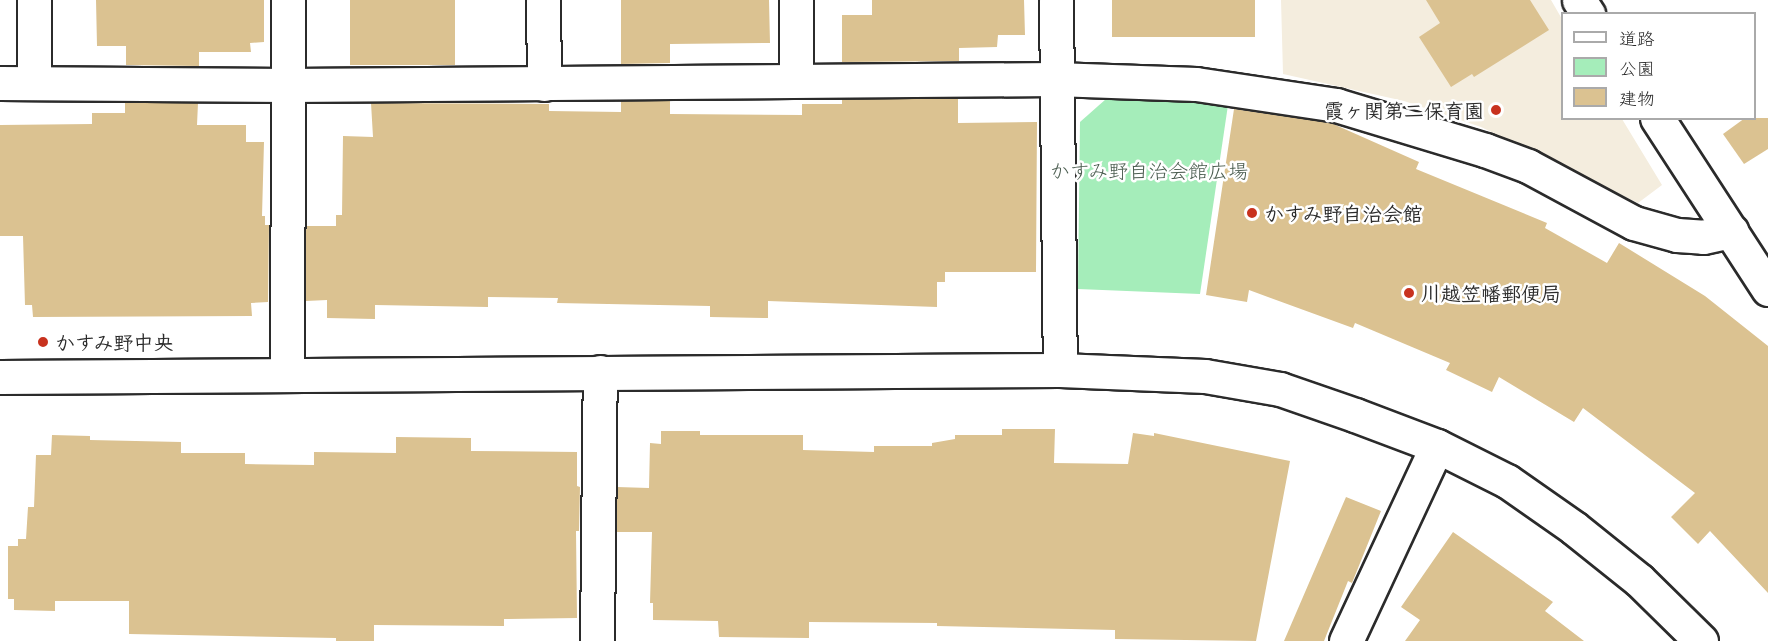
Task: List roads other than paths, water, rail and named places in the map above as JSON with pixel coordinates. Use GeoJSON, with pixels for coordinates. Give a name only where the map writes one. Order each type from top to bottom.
{"type":"FeatureCollection","features":[{"type":"Feature","properties":{"kind":"street"},"geometry":{"type":"LineString","coordinates":[[34,0],[34,83]]}},
{"type":"Feature","properties":{"kind":"street"},"geometry":{"type":"LineString","coordinates":[[287,374],[288,0]]}},
{"type":"Feature","properties":{"kind":"street"},"geometry":{"type":"LineString","coordinates":[[543,0],[544,84]]}},
{"type":"Feature","properties":{"kind":"street"},"geometry":{"type":"LineString","coordinates":[[796,0],[796,80]]}},
{"type":"Feature","properties":{"kind":"street"},"geometry":{"type":"LineString","coordinates":[[1056,0],[1055,79],[1060,370]]}},
{"type":"Feature","properties":{"kind":"street"},"geometry":{"type":"LineString","coordinates":[[0,84],[544,84],[1055,79],[1196,84],[1336,105],[1485,150],[1528,166],[1634,223],[1677,235],[1703,237],[1731,231]]}},
{"type":"Feature","properties":{"kind":"street"},"geometry":{"type":"LineString","coordinates":[[1658,120],[1768,289]]}},
{"type":"Feature","properties":{"kind":"street"},"geometry":{"type":"LineString","coordinates":[[0,376],[1060,370],[1205,376],[1280,389],[1437,446],[1507,482],[1574,528],[1639,580],[1701,641]]}},
{"type":"Feature","properties":{"kind":"street"},"geometry":{"type":"LineString","coordinates":[[597,641],[600,372]]}},
{"type":"Feature","properties":{"kind":"street"},"geometry":{"type":"LineString","coordinates":[[1346,641],[1437,446]]}},
{"type":"Feature","properties":{"kind":"place","name":"霞ヶ関第二保育園"},"geometry":{"type":"Point","coordinates":[1496,110]}},
{"type":"Feature","properties":{"kind":"place","name":"かすみ野自治会館"},"geometry":{"type":"Point","coordinates":[1252,213]}},
{"type":"Feature","properties":{"kind":"place","name":"川越笠幡郵便局"},"geometry":{"type":"Point","coordinates":[1409,293]}},
{"type":"Feature","properties":{"kind":"place","name":"かすみ野中央"},"geometry":{"type":"Point","coordinates":[43,342]}},
{"type":"Feature","properties":{"kind":"park label","name":"かすみ野自治会館広場"},"geometry":{"type":"Point","coordinates":[1149,170]}}]}
